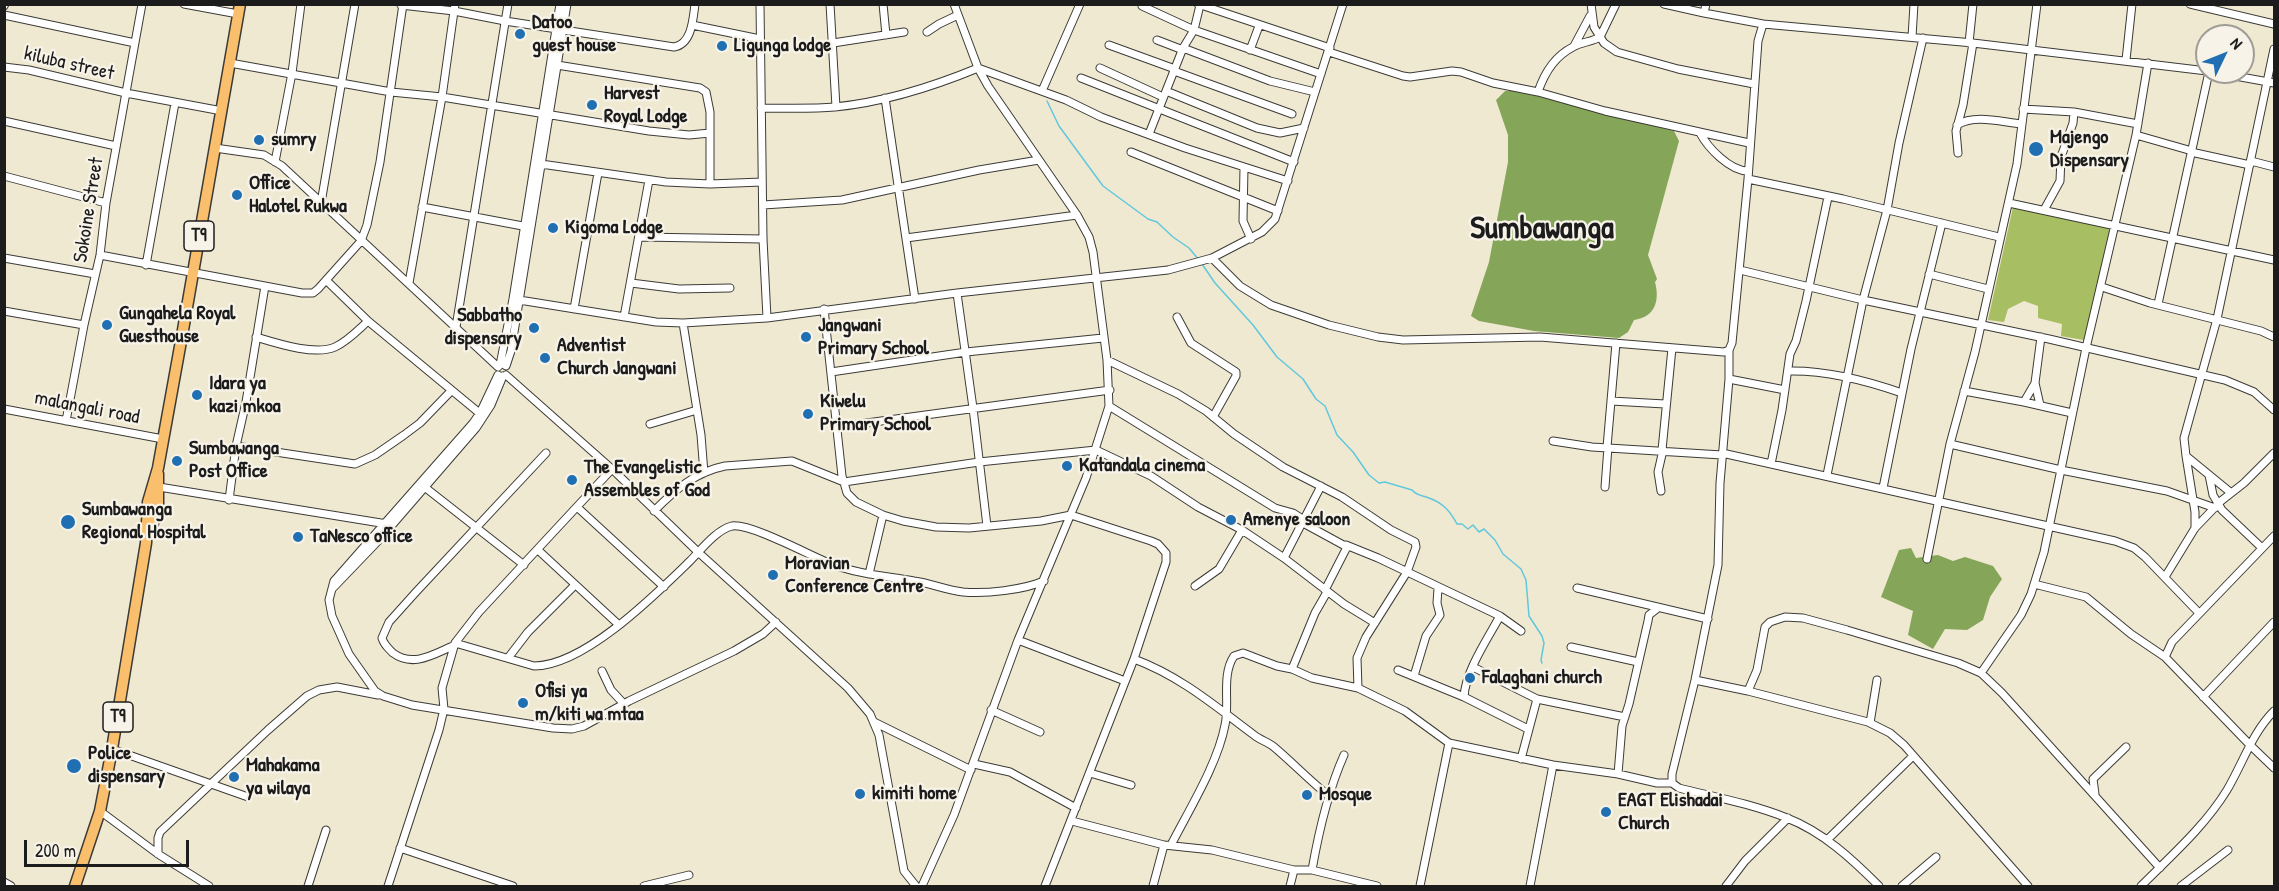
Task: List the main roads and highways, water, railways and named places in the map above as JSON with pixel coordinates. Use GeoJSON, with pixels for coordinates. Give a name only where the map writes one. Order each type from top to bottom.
{"type":"FeatureCollection","features":[{"type":"Feature","properties":{"kind":"highway","name":"T9"},"geometry":{"type":"LineString","coordinates":[[75,886],[100,811],[125,682],[158,468],[239,9]]}},
{"type":"Feature","properties":{"kind":"highway","name":"T9"},"geometry":{"type":"LineString","coordinates":[[153,504],[159,487],[158,468]]}},
{"type":"Feature","properties":{"kind":"waterway"},"geometry":{"type":"LineString","coordinates":[[1047,101],[1059,126],[1103,186],[1148,219],[1157,222],[1189,248],[1199,260]]}},
{"type":"Feature","properties":{"kind":"waterway"},"geometry":{"type":"LineString","coordinates":[[1202,264],[1215,283],[1253,325],[1277,357],[1303,379],[1316,399],[1325,406],[1337,435],[1353,452],[1369,475],[1379,483],[1385,482],[1412,490],[1438,502],[1449,511],[1457,524],[1462,524],[1468,529],[1473,525],[1479,532],[1484,529],[1495,540],[1503,554],[1521,569],[1526,580],[1529,616],[1544,643],[1542,663]]}},
{"type":"Feature","properties":{"kind":"place","name":"Datoo guest house"},"geometry":{"type":"Point","coordinates":[520,34]}},
{"type":"Feature","properties":{"kind":"place","name":"Ligunga lodge"},"geometry":{"type":"Point","coordinates":[722,46]}},
{"type":"Feature","properties":{"kind":"place","name":"Harvest Royal Lodge"},"geometry":{"type":"Point","coordinates":[592,105]}},
{"type":"Feature","properties":{"kind":"place","name":"sumry"},"geometry":{"type":"Point","coordinates":[259,140]}},
{"type":"Feature","properties":{"kind":"place","name":"Majengo Dispensary"},"geometry":{"type":"Point","coordinates":[2036,149]}},
{"type":"Feature","properties":{"kind":"place","name":"Office Halotel Rukwa"},"geometry":{"type":"Point","coordinates":[237,195]}},
{"type":"Feature","properties":{"kind":"place","name":"Kigoma Lodge"},"geometry":{"type":"Point","coordinates":[553,228]}},
{"type":"Feature","properties":{"kind":"place","name":"Gungahela Royal Guesthouse"},"geometry":{"type":"Point","coordinates":[107,325]}},
{"type":"Feature","properties":{"kind":"place","name":"Sabbatho dispensary"},"geometry":{"type":"Point","coordinates":[534,328]}},
{"type":"Feature","properties":{"kind":"place","name":"Jangwani Primary School"},"geometry":{"type":"Point","coordinates":[806,337]}},
{"type":"Feature","properties":{"kind":"place","name":"Adventist Church Jangwani"},"geometry":{"type":"Point","coordinates":[545,358]}},
{"type":"Feature","properties":{"kind":"place","name":"Idara ya kazi mkoa"},"geometry":{"type":"Point","coordinates":[197,395]}},
{"type":"Feature","properties":{"kind":"place","name":"Kiwelu Primary School"},"geometry":{"type":"Point","coordinates":[808,414]}},
{"type":"Feature","properties":{"kind":"place","name":"Sumbawanga Post Office"},"geometry":{"type":"Point","coordinates":[177,461]}},
{"type":"Feature","properties":{"kind":"place","name":"Katandala cinema"},"geometry":{"type":"Point","coordinates":[1067,466]}},
{"type":"Feature","properties":{"kind":"place","name":"The Evangelistic Assembles of God"},"geometry":{"type":"Point","coordinates":[572,480]}},
{"type":"Feature","properties":{"kind":"place","name":"Amenye saloon"},"geometry":{"type":"Point","coordinates":[1231,520]}},
{"type":"Feature","properties":{"kind":"place","name":"Sumbawanga Regional Hospital"},"geometry":{"type":"Point","coordinates":[68,522]}},
{"type":"Feature","properties":{"kind":"place","name":"TaNesco office"},"geometry":{"type":"Point","coordinates":[298,537]}},
{"type":"Feature","properties":{"kind":"place","name":"Moravian Conference Centre"},"geometry":{"type":"Point","coordinates":[773,575]}},
{"type":"Feature","properties":{"kind":"place","name":"Falaghani church"},"geometry":{"type":"Point","coordinates":[1470,678]}},
{"type":"Feature","properties":{"kind":"place","name":"Ofisi ya m/kiti wa mtaa"},"geometry":{"type":"Point","coordinates":[523,703]}},
{"type":"Feature","properties":{"kind":"place","name":"Police dispensary"},"geometry":{"type":"Point","coordinates":[74,766]}},
{"type":"Feature","properties":{"kind":"place","name":"Mahakama ya wilaya"},"geometry":{"type":"Point","coordinates":[234,777]}},
{"type":"Feature","properties":{"kind":"place","name":"kimiti home"},"geometry":{"type":"Point","coordinates":[860,794]}},
{"type":"Feature","properties":{"kind":"place","name":"Mosque"},"geometry":{"type":"Point","coordinates":[1307,795]}},
{"type":"Feature","properties":{"kind":"place","name":"EAGT Elishadai Church"},"geometry":{"type":"Point","coordinates":[1606,812]}},
{"type":"Feature","properties":{"kind":"district","name":"Sumbawanga"},"geometry":{"type":"Point","coordinates":[1542,229]}}]}
